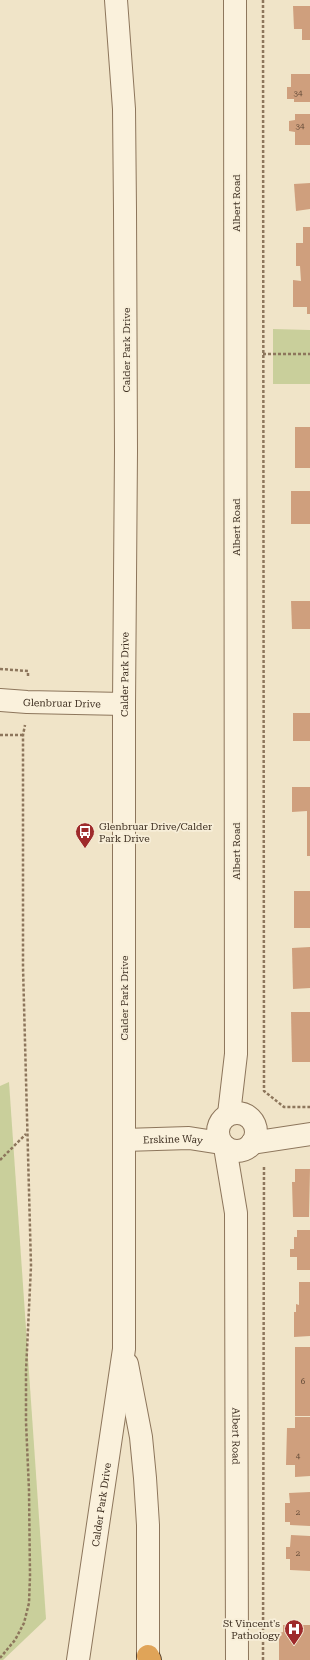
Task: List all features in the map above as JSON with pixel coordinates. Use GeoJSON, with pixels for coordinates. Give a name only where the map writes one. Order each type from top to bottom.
{"type":"FeatureCollection","features":[{"type":"Feature","properties":{"kind":"street","name":"Calder Park Drive"},"geometry":{"type":"LineString","coordinates":[[78,1660],[124,1349],[124,704],[126,459],[125,210],[124,109],[116,0]]}},
{"type":"Feature","properties":{"kind":"street","name":"Albert Road"},"geometry":{"type":"LineString","coordinates":[[235,0],[236,1054],[242,1127],[236,1213],[237,1660]]}},
{"type":"Feature","properties":{"kind":"street","name":"Glenbruar Drive"},"geometry":{"type":"LineString","coordinates":[[0,700],[124,704]]}},
{"type":"Feature","properties":{"kind":"street","name":"Erskine Way"},"geometry":{"type":"LineString","coordinates":[[124,1133],[193,1126],[242,1127],[310,1132]]}},
{"type":"Feature","properties":{"kind":"street","name":"Albert Road"},"geometry":{"type":"LineString","coordinates":[[236,1213],[223,1145],[217,1132],[242,1127]]}},
{"type":"Feature","properties":{"kind":"street","name":"Erskine Way"},"geometry":{"type":"LineString","coordinates":[[124,1133],[189,1138],[223,1145]]}},
{"type":"Feature","properties":{"kind":"street","name":"Calder Park Drive"},"geometry":{"type":"LineString","coordinates":[[124,1349],[141,1437],[145,1478],[148,1525],[148,1659]]}},
{"type":"Feature","properties":{"kind":"path"},"geometry":{"type":"LineString","coordinates":[[263,0],[262,354],[264,1091],[284,1107],[310,1107]]}},
{"type":"Feature","properties":{"kind":"path"},"geometry":{"type":"LineString","coordinates":[[236,354],[310,354]]}},
{"type":"Feature","properties":{"kind":"path"},"geometry":{"type":"LineString","coordinates":[[0,669],[28,671],[27,702],[23,735],[23,967],[26,1133],[31,1266],[26,1408],[29,1490],[29,1603],[24,1623],[15,1640],[0,1658]]}},
{"type":"Feature","properties":{"kind":"path"},"geometry":{"type":"LineString","coordinates":[[0,735],[23,735]]}},
{"type":"Feature","properties":{"kind":"path"},"geometry":{"type":"LineString","coordinates":[[0,1160],[26,1133]]}},
{"type":"Feature","properties":{"kind":"path"},"geometry":{"type":"LineString","coordinates":[[264,1164],[264,1660]]}},
{"type":"Feature","properties":{"kind":"green space"},"geometry":{"type":"Polygon","coordinates":[[[273,329],[310,330],[310,384],[273,384],[273,329]]]}},
{"type":"Feature","properties":{"kind":"green space"},"geometry":{"type":"Polygon","coordinates":[[[9,1082],[46,1619],[3,1660],[0,1660],[0,1086],[9,1082]]]}},
{"type":"Feature","properties":{"kind":"building"},"geometry":{"type":"Polygon","coordinates":[[[293,6],[310,6],[310,40],[302,40],[302,29],[294,29],[293,6]]]}},
{"type":"Feature","properties":{"kind":"building"},"geometry":{"type":"Polygon","coordinates":[[[291,74],[310,74],[310,102],[294,102],[294,99],[287,99],[287,87],[291,87],[291,74]]]}},
{"type":"Feature","properties":{"kind":"building"},"geometry":{"type":"Polygon","coordinates":[[[295,114],[310,114],[310,145],[295,145],[295,132],[289,131],[289,121],[295,120],[295,114]]]}},
{"type":"Feature","properties":{"kind":"building"},"geometry":{"type":"Polygon","coordinates":[[[310,183],[310,209],[296,211],[294,184],[310,183]]]}},
{"type":"Feature","properties":{"kind":"building"},"geometry":{"type":"Polygon","coordinates":[[[303,227],[310,227],[310,314],[307,314],[307,307],[293,307],[293,280],[301,281],[300,266],[296,266],[296,243],[303,243],[303,227]]]}},
{"type":"Feature","properties":{"kind":"building"},"geometry":{"type":"Polygon","coordinates":[[[295,427],[310,427],[310,468],[295,468],[295,427]]]}},
{"type":"Feature","properties":{"kind":"building"},"geometry":{"type":"Polygon","coordinates":[[[291,491],[310,491],[310,524],[291,524],[291,491]]]}},
{"type":"Feature","properties":{"kind":"building"},"geometry":{"type":"Polygon","coordinates":[[[291,601],[310,601],[310,629],[292,629],[291,601]]]}},
{"type":"Feature","properties":{"kind":"building"},"geometry":{"type":"Polygon","coordinates":[[[293,713],[310,713],[310,741],[293,741],[293,713]]]}},
{"type":"Feature","properties":{"kind":"building"},"geometry":{"type":"Polygon","coordinates":[[[292,787],[310,787],[310,856],[307,856],[307,811],[292,812],[292,787]]]}},
{"type":"Feature","properties":{"kind":"building"},"geometry":{"type":"Polygon","coordinates":[[[294,891],[310,891],[310,928],[294,928],[294,891]]]}},
{"type":"Feature","properties":{"kind":"building"},"geometry":{"type":"Polygon","coordinates":[[[310,947],[310,988],[293,989],[292,948],[310,947]]]}},
{"type":"Feature","properties":{"kind":"building"},"geometry":{"type":"Polygon","coordinates":[[[291,1012],[310,1012],[310,1062],[292,1062],[291,1012]]]}},
{"type":"Feature","properties":{"kind":"building"},"geometry":{"type":"Polygon","coordinates":[[[295,1169],[310,1169],[309,1217],[293,1217],[292,1182],[295,1182],[295,1169]]]}},
{"type":"Feature","properties":{"kind":"building"},"geometry":{"type":"Polygon","coordinates":[[[297,1230],[310,1230],[310,1270],[297,1270],[297,1257],[290,1257],[290,1249],[294,1249],[294,1237],[297,1237],[297,1230]]]}},
{"type":"Feature","properties":{"kind":"building"},"geometry":{"type":"Polygon","coordinates":[[[299,1282],[310,1282],[310,1336],[294,1337],[294,1312],[296,1312],[296,1304],[299,1305],[299,1282]]]}},
{"type":"Feature","properties":{"kind":"building"},"geometry":{"type":"Polygon","coordinates":[[[295,1347],[310,1347],[310,1416],[295,1416],[295,1347]]]}},
{"type":"Feature","properties":{"kind":"building"},"geometry":{"type":"Polygon","coordinates":[[[295,1417],[310,1417],[310,1476],[295,1477],[295,1465],[286,1465],[287,1428],[295,1428],[295,1417]]]}},
{"type":"Feature","properties":{"kind":"building"},"geometry":{"type":"Polygon","coordinates":[[[310,1492],[310,1526],[290,1525],[290,1522],[285,1522],[285,1503],[290,1503],[289,1493],[310,1492]]]}},
{"type":"Feature","properties":{"kind":"building"},"geometry":{"type":"Polygon","coordinates":[[[291,1535],[310,1536],[310,1571],[290,1570],[290,1559],[286,1559],[286,1547],[290,1547],[291,1535]]]}},
{"type":"Feature","properties":{"kind":"building","name":"St Vincent's Pathology"},"geometry":{"type":"Polygon","coordinates":[[[283,1625],[310,1625],[310,1660],[279,1660],[279,1633],[283,1632],[283,1625]]]}},
{"type":"Feature","properties":{"kind":"place","name":"Glenbruar Drive/Calder Park Drive"},"geometry":{"type":"Point","coordinates":[85,849]}},
{"type":"Feature","properties":{"kind":"place","name":"St Vincent's Pathology"},"geometry":{"type":"Point","coordinates":[294,1646]}}]}
